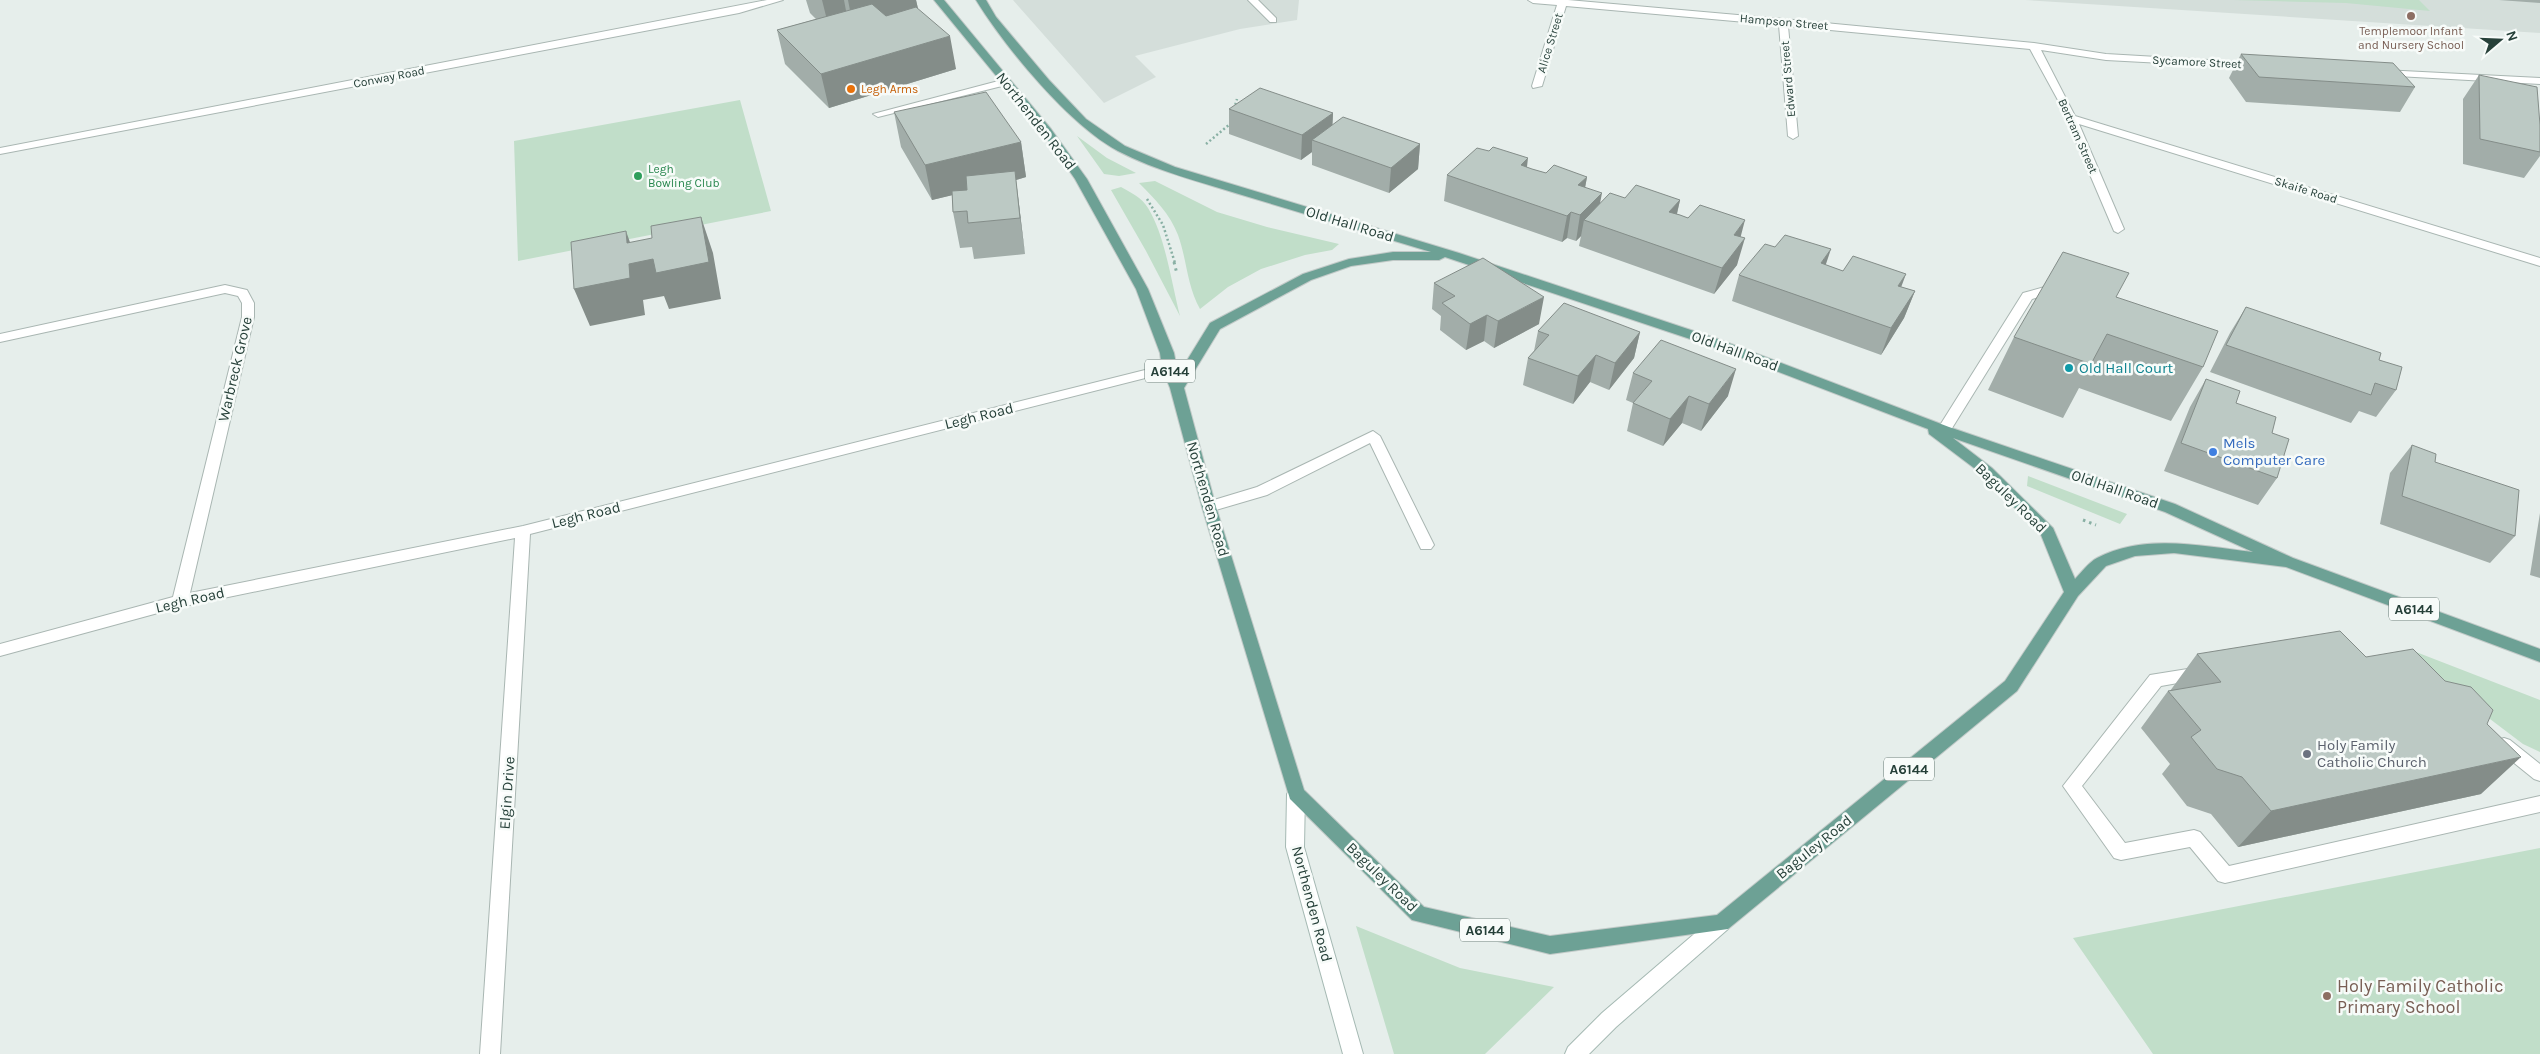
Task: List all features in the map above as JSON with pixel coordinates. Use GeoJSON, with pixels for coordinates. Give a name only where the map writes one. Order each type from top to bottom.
{"type":"FeatureCollection","features":[{"type":"Feature","properties":{"kind":"main road","name":"Northenden Road"},"geometry":{"type":"LineString","coordinates":[[939,0],[1048,131],[1081,179],[1108,225],[1142,290],[1167,353],[1169,368],[1177,388],[1209,506],[1296,794]]}},
{"type":"Feature","properties":{"kind":"main road","name":"Northenden Road"},"geometry":{"type":"LineString","coordinates":[[981,0],[992,18],[1045,82],[1082,121],[1121,148],[1171,170]]}},
{"type":"Feature","properties":{"kind":"main road","name":"Old Hall Road"},"geometry":{"type":"LineString","coordinates":[[1171,170],[1455,256],[1713,342],[1944,430],[2170,508],[2288,562],[2540,656]]}},
{"type":"Feature","properties":{"kind":"main road","name":"A6144"},"geometry":{"type":"LineString","coordinates":[[1177,388],[1215,326],[1307,277],[1348,263],[1393,256],[1455,256]]}},
{"type":"Feature","properties":{"kind":"main road","name":"Baguley Road"},"geometry":{"type":"LineString","coordinates":[[1296,794],[1419,914],[1550,945],[1721,923],[2011,686],[2072,592],[2048,532],[1987,471],[1921,421]]}},
{"type":"Feature","properties":{"kind":"main road","name":"Old Hall Road"},"geometry":{"type":"LineString","coordinates":[[2072,592],[2101,562],[2134,551],[2174,548],[2288,562]]}},
{"type":"Feature","properties":{"kind":"street","name":"Conway Road"},"geometry":{"type":"LineString","coordinates":[[0,151],[739,10],[778,0]]}},
{"type":"Feature","properties":{"kind":"street"},"geometry":{"type":"LineString","coordinates":[[1253,0],[1273,20]]}},
{"type":"Feature","properties":{"kind":"street","name":"Hampson Street"},"geometry":{"type":"LineString","coordinates":[[1533,0],[1563,1],[2034,46]]}},
{"type":"Feature","properties":{"kind":"street","name":"Alice Street"},"geometry":{"type":"LineString","coordinates":[[1538,86],[1563,1]]}},
{"type":"Feature","properties":{"kind":"street","name":"Edward Street"},"geometry":{"type":"LineString","coordinates":[[1783,22],[1793,136]]}},
{"type":"Feature","properties":{"kind":"street","name":"Sycamore Street"},"geometry":{"type":"LineString","coordinates":[[2034,46],[2106,56],[2271,66]]}},
{"type":"Feature","properties":{"kind":"street","name":"Bertram Street"},"geometry":{"type":"LineString","coordinates":[[2034,46],[2064,102],[2118,229]]}},
{"type":"Feature","properties":{"kind":"street"},"geometry":{"type":"LineString","coordinates":[[2369,72],[2540,81]]}},
{"type":"Feature","properties":{"kind":"street"},"geometry":{"type":"LineString","coordinates":[[878,114],[1006,82]]}},
{"type":"Feature","properties":{"kind":"street","name":"Skaife Road"},"geometry":{"type":"LineString","coordinates":[[2071,118],[2540,262]]}},
{"type":"Feature","properties":{"kind":"street"},"geometry":{"type":"LineString","coordinates":[[1944,430],[2027,296],[2065,285]]}},
{"type":"Feature","properties":{"kind":"street","name":"Warbreck Grove"},"geometry":{"type":"LineString","coordinates":[[0,338],[192,295],[225,290],[243,293],[248,303],[248,317],[180,601]]}},
{"type":"Feature","properties":{"kind":"street","name":"Legh Road"},"geometry":{"type":"LineString","coordinates":[[0,650],[180,601],[523,531],[1169,368]]}},
{"type":"Feature","properties":{"kind":"street"},"geometry":{"type":"LineString","coordinates":[[1209,506],[1262,491],[1373,436],[1426,545]]}},
{"type":"Feature","properties":{"kind":"street","name":"Elgin Drive"},"geometry":{"type":"LineString","coordinates":[[490,1054],[523,531]]}},
{"type":"Feature","properties":{"kind":"street"},"geometry":{"type":"LineString","coordinates":[[2214,670],[2156,680],[2072,786],[2121,852],[2194,838],[2225,875],[2540,804]]}},
{"type":"Feature","properties":{"kind":"street"},"geometry":{"type":"LineString","coordinates":[[2488,732],[2540,774]]}},
{"type":"Feature","properties":{"kind":"street","name":"Northenden Road"},"geometry":{"type":"LineString","coordinates":[[1296,794],[1295,847],[1353,1054]]}},
{"type":"Feature","properties":{"kind":"street"},"geometry":{"type":"LineString","coordinates":[[1575,1054],[1609,1020],[1721,923]]}},
{"type":"Feature","properties":{"kind":"path"},"geometry":{"type":"LineString","coordinates":[[1171,170],[1230,126],[1237,99]]}},
{"type":"Feature","properties":{"kind":"path"},"geometry":{"type":"LineString","coordinates":[[1144,195],[1156,209],[1160,218],[1170,246],[1178,280]]}},
{"type":"Feature","properties":{"kind":"shaded area"},"geometry":{"type":"Polygon","coordinates":[[[1013,0],[1299,0],[1297,20],[1240,29],[1135,56],[1156,77],[1104,103],[1013,0]]]}},
{"type":"Feature","properties":{"kind":"shaded area","name":"Templemoor Infant and Nursery School"},"geometry":{"type":"Polygon","coordinates":[[[2025,0],[2540,0],[2540,33],[2025,0]]]}},
{"type":"Feature","properties":{"kind":"green space"},"geometry":{"type":"Polygon","coordinates":[[[2233,0],[2419,0],[2430,11],[2346,3],[2233,0]]]}},
{"type":"Feature","properties":{"kind":"green space","name":"Legh Bowling Club"},"geometry":{"type":"Polygon","coordinates":[[[740,100],[771,211],[518,261],[514,141],[740,100]]]}},
{"type":"Feature","properties":{"kind":"green space"},"geometry":{"type":"Polygon","coordinates":[[[1077,136],[1107,158],[1136,173],[1119,176],[1104,174],[1077,136]]]}},
{"type":"Feature","properties":{"kind":"green space"},"geometry":{"type":"Polygon","coordinates":[[[1155,181],[1217,212],[1267,227],[1339,244],[1332,250],[1305,255],[1261,269],[1228,287],[1200,309],[1192,291],[1175,227],[1162,207],[1139,183],[1155,181]]]}},
{"type":"Feature","properties":{"kind":"green space"},"geometry":{"type":"Polygon","coordinates":[[[1121,187],[1143,201],[1154,219],[1167,260],[1180,316],[1111,190],[1121,187]]]}},
{"type":"Feature","properties":{"kind":"green space"},"geometry":{"type":"Polygon","coordinates":[[[2028,476],[2127,514],[2120,524],[2027,486],[2028,476]]]}},
{"type":"Feature","properties":{"kind":"green space"},"geometry":{"type":"Polygon","coordinates":[[[2416,652],[2540,700],[2540,752],[2523,744],[2420,666],[2416,652]]]}},
{"type":"Feature","properties":{"kind":"green space","name":"Holy Family Catholic Primary School"},"geometry":{"type":"Polygon","coordinates":[[[2540,848],[2540,1054],[2153,1054],[2073,938],[2540,848]]]}},
{"type":"Feature","properties":{"kind":"green space"},"geometry":{"type":"Polygon","coordinates":[[[1356,926],[1460,968],[1554,987],[1485,1054],[1394,1054],[1356,926]]]}},
{"type":"Feature","properties":{"kind":"building"},"geometry":{"type":"Polygon","coordinates":[[[872,4],[886,16],[916,7],[950,36],[821,74],[777,30],[872,4]]]}},
{"type":"Feature","properties":{"kind":"building"},"geometry":{"type":"Polygon","coordinates":[[[2241,54],[2393,63],[2415,87],[2259,77],[2241,54]]]}},
{"type":"Feature","properties":{"kind":"building"},"geometry":{"type":"Polygon","coordinates":[[[2479,75],[2537,87],[2540,152],[2480,139],[2479,75]]]}},
{"type":"Feature","properties":{"kind":"building"},"geometry":{"type":"Polygon","coordinates":[[[1260,88],[1333,113],[1302,135],[1229,109],[1260,88]]]}},
{"type":"Feature","properties":{"kind":"building"},"geometry":{"type":"Polygon","coordinates":[[[986,92],[1021,142],[925,165],[894,112],[986,92]]]}},
{"type":"Feature","properties":{"kind":"building"},"geometry":{"type":"Polygon","coordinates":[[[1343,117],[1420,144],[1391,168],[1312,140],[1343,117]]]}},
{"type":"Feature","properties":{"kind":"building"},"geometry":{"type":"Polygon","coordinates":[[[1493,147],[1528,158],[1521,165],[1532,169],[1546,173],[1554,165],[1587,177],[1578,185],[1602,193],[1580,215],[1571,212],[1567,216],[1447,175],[1477,148],[1489,151],[1493,147]]]}},
{"type":"Feature","properties":{"kind":"building"},"geometry":{"type":"Polygon","coordinates":[[[1015,171],[1020,218],[968,223],[967,211],[953,212],[952,191],[967,190],[966,176],[1015,171]]]}},
{"type":"Feature","properties":{"kind":"building"},"geometry":{"type":"Polygon","coordinates":[[[1636,185],[1680,200],[1669,212],[1688,218],[1700,205],[1745,220],[1734,235],[1745,238],[1722,268],[1584,220],[1610,193],[1625,198],[1636,185]]]}},
{"type":"Feature","properties":{"kind":"building"},"geometry":{"type":"Polygon","coordinates":[[[701,217],[709,262],[656,273],[653,259],[629,264],[630,278],[574,289],[571,242],[626,231],[627,243],[652,238],[651,226],[701,217]]]}},
{"type":"Feature","properties":{"kind":"building"},"geometry":{"type":"Polygon","coordinates":[[[1785,235],[1831,249],[1821,263],[1843,271],[1853,256],[1906,274],[1898,286],[1915,291],[1891,328],[1739,275],[1765,244],[1775,247],[1785,235]]]}},
{"type":"Feature","properties":{"kind":"building"},"geometry":{"type":"Polygon","coordinates":[[[2063,252],[2129,273],[2116,297],[2218,331],[2203,367],[2107,334],[2091,364],[2014,337],[2063,252]]]}},
{"type":"Feature","properties":{"kind":"building"},"geometry":{"type":"Polygon","coordinates":[[[1483,258],[1544,297],[1498,321],[1487,315],[1470,324],[1442,303],[1455,296],[1434,283],[1483,258]]]}},
{"type":"Feature","properties":{"kind":"building"},"geometry":{"type":"Polygon","coordinates":[[[1564,303],[1640,332],[1615,363],[1596,355],[1578,376],[1528,358],[1549,335],[1538,331],[1564,303]]]}},
{"type":"Feature","properties":{"kind":"building"},"geometry":{"type":"Polygon","coordinates":[[[2246,307],[2381,353],[2379,360],[2402,367],[2396,390],[2375,383],[2371,395],[2226,345],[2246,307]]]}},
{"type":"Feature","properties":{"kind":"building"},"geometry":{"type":"Polygon","coordinates":[[[1661,340],[1736,369],[1709,404],[1689,396],[1670,419],[1633,403],[1652,381],[1633,373],[1661,340]]]}},
{"type":"Feature","properties":{"kind":"building"},"geometry":{"type":"Polygon","coordinates":[[[2206,379],[2240,391],[2236,403],[2276,417],[2272,433],[2289,439],[2277,478],[2181,443],[2206,379]]]}},
{"type":"Feature","properties":{"kind":"building"},"geometry":{"type":"Polygon","coordinates":[[[2412,445],[2436,454],[2435,462],[2519,490],[2515,536],[2402,496],[2412,445]]]}},
{"type":"Feature","properties":{"kind":"building","name":"Holy Family Catholic Church"},"geometry":{"type":"Polygon","coordinates":[[[2340,631],[2366,657],[2413,649],[2445,681],[2471,687],[2493,710],[2487,724],[2521,757],[2271,811],[2242,777],[2217,769],[2191,737],[2201,730],[2168,691],[2221,682],[2197,654],[2340,631]]]}},
{"type":"Feature","properties":{"kind":"place","name":"Templemoor Infant and Nursery School"},"geometry":{"type":"Point","coordinates":[2411,16]}},
{"type":"Feature","properties":{"kind":"place","name":"Legh Arms"},"geometry":{"type":"Point","coordinates":[851,89]}},
{"type":"Feature","properties":{"kind":"place","name":"Legh Bowling Club"},"geometry":{"type":"Point","coordinates":[638,176]}},
{"type":"Feature","properties":{"kind":"place","name":"Old Hall Court"},"geometry":{"type":"Point","coordinates":[2069,368]}},
{"type":"Feature","properties":{"kind":"place","name":"Mels Computer Care"},"geometry":{"type":"Point","coordinates":[2213,452]}},
{"type":"Feature","properties":{"kind":"place","name":"Holy Family Catholic Church"},"geometry":{"type":"Point","coordinates":[2307,754]}},
{"type":"Feature","properties":{"kind":"place","name":"Holy Family Catholic Primary School"},"geometry":{"type":"Point","coordinates":[2327,996]}}]}
